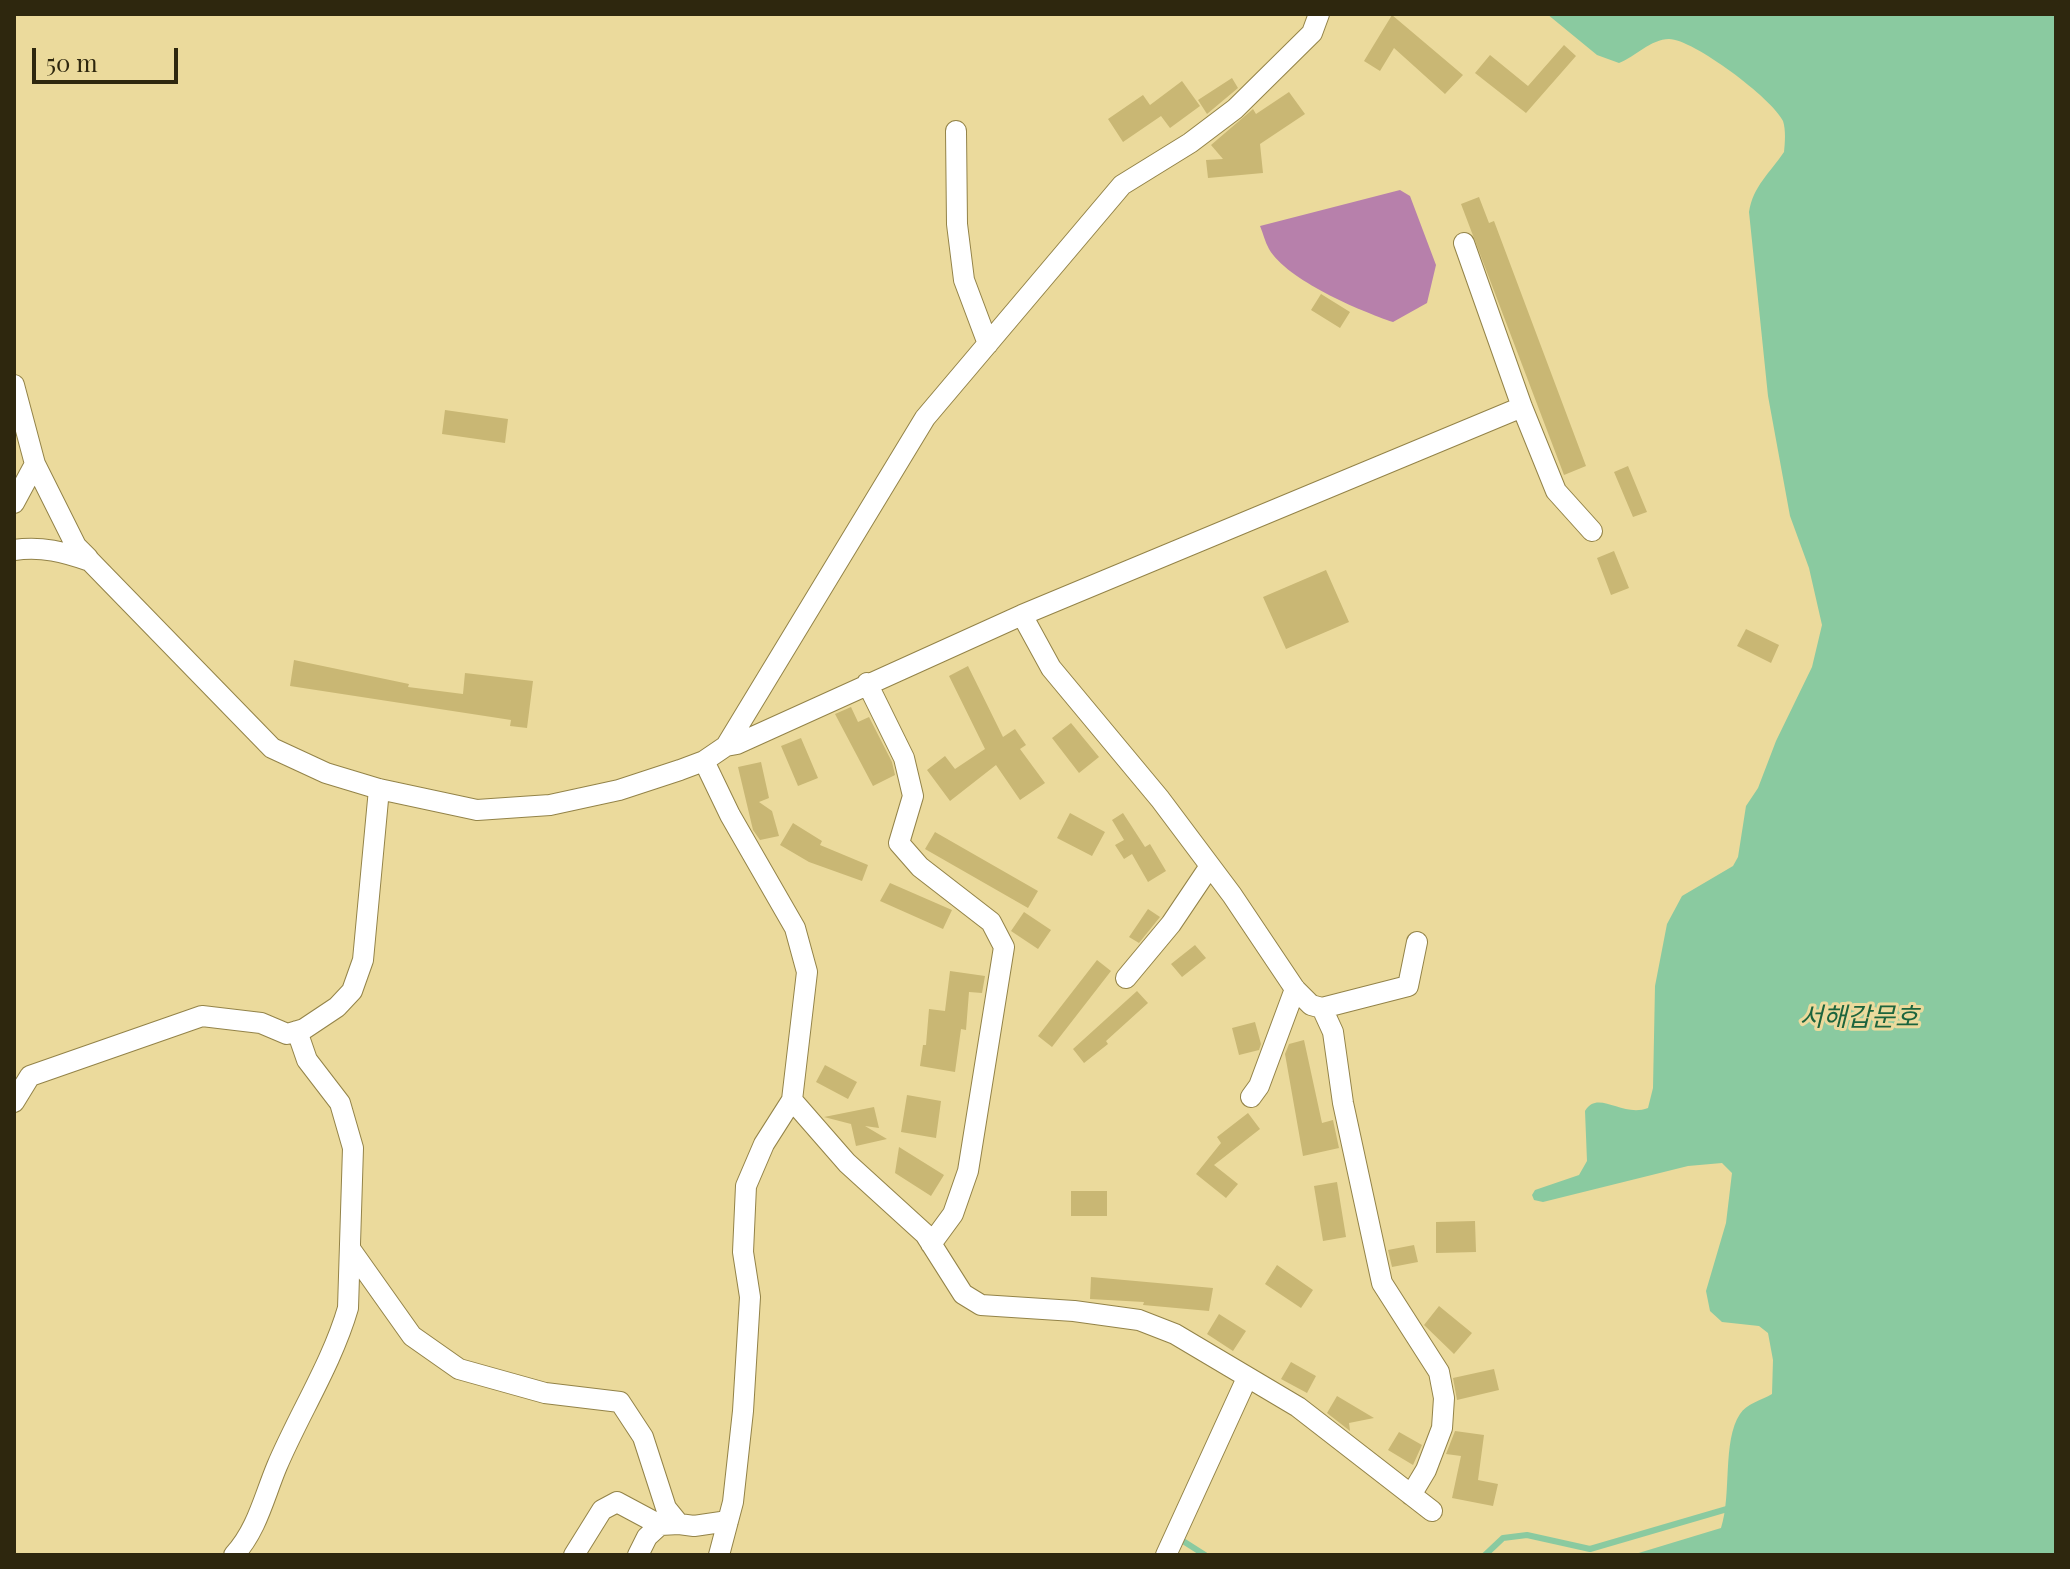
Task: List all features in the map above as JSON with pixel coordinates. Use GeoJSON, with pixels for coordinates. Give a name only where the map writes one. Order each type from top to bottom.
{"type":"FeatureCollection","features":[{"type":"Feature","properties":{"kind":"street"},"geometry":{"type":"LineString","coordinates":[[726,746],[907,445],[988,344],[1122,185],[1190,143],[1235,109],[1312,33],[1319,14]]}},
{"type":"Feature","properties":{"kind":"street"},"geometry":{"type":"LineString","coordinates":[[956,131],[957,224],[964,280],[988,344]]}},
{"type":"Feature","properties":{"kind":"street"},"geometry":{"type":"LineString","coordinates":[[1464,243],[1522,407],[1556,491],[1592,531]]}},
{"type":"Feature","properties":{"kind":"street"},"geometry":{"type":"LineString","coordinates":[[14,385],[35,464],[76,546],[272,748],[326,773],[379,789],[477,810],[550,805],[619,790],[704,761],[726,746],[737,744],[1022,615],[1522,407]]}},
{"type":"Feature","properties":{"kind":"street"},"geometry":{"type":"LineString","coordinates":[[14,503],[35,464]]}},
{"type":"Feature","properties":{"kind":"street"},"geometry":{"type":"LineString","coordinates":[[14,550],[32,547],[62,551],[90,561]]}},
{"type":"Feature","properties":{"kind":"street"},"geometry":{"type":"LineString","coordinates":[[1022,615],[1051,668],[1160,799],[1295,989],[1311,1005],[1322,1008],[1408,986],[1417,942]]}},
{"type":"Feature","properties":{"kind":"street"},"geometry":{"type":"LineString","coordinates":[[867,683],[904,758],[913,796],[899,843],[920,867],[991,922],[1004,947],[968,1171],[953,1214],[931,1244]]}},
{"type":"Feature","properties":{"kind":"street"},"geometry":{"type":"LineString","coordinates":[[704,761],[730,815],[795,928],[807,972],[792,1100],[764,1144],[746,1186],[743,1252],[750,1297],[743,1411],[728,1521],[719,1555]]}},
{"type":"Feature","properties":{"kind":"street"},"geometry":{"type":"LineString","coordinates":[[14,1102],[30,1076],[202,1016],[261,1023],[287,1034],[337,1007],[352,991],[363,960],[379,789]]}},
{"type":"Feature","properties":{"kind":"street"},"geometry":{"type":"LineString","coordinates":[[1126,978],[1171,924],[1210,866]]}},
{"type":"Feature","properties":{"kind":"street"},"geometry":{"type":"LineString","coordinates":[[1251,1097],[1259,1086],[1295,989]]}},
{"type":"Feature","properties":{"kind":"street"},"geometry":{"type":"LineString","coordinates":[[1322,1008],[1333,1032],[1343,1103],[1382,1283],[1439,1372],[1444,1398],[1442,1428],[1426,1470],[1411,1495]]}},
{"type":"Feature","properties":{"kind":"street"},"geometry":{"type":"LineString","coordinates":[[234,1555],[248,1539],[282,1454],[341,1332],[348,1308],[353,1148],[340,1103],[307,1060],[297,1031]]}},
{"type":"Feature","properties":{"kind":"street"},"geometry":{"type":"LineString","coordinates":[[792,1100],[847,1163],[925,1234],[963,1294],[981,1305],[1074,1311],[1139,1320],[1175,1334],[1298,1407],[1432,1511]]}},
{"type":"Feature","properties":{"kind":"street"},"geometry":{"type":"LineString","coordinates":[[351,1250],[412,1336],[459,1369],[545,1393],[620,1402],[643,1437],[670,1524]]}},
{"type":"Feature","properties":{"kind":"street"},"geometry":{"type":"LineString","coordinates":[[1166,1555],[1223,1424],[1247,1378]]}},
{"type":"Feature","properties":{"kind":"street"},"geometry":{"type":"LineString","coordinates":[[574,1555],[602,1510],[617,1502],[670,1524],[694,1526],[728,1521]]}},
{"type":"Feature","properties":{"kind":"street"},"geometry":{"type":"LineString","coordinates":[[638,1555],[647,1537],[670,1524]]}},
{"type":"Feature","properties":{"kind":"shaded area"},"geometry":{"type":"Polygon","coordinates":[[[1400,190],[1410,196],[1436,265],[1427,303],[1393,322],[1344,302],[1291,272],[1269,249],[1260,226],[1400,190]]]}},
{"type":"Feature","properties":{"kind":"water","name":"서해갑문호"},"geometry":{"type":"Polygon","coordinates":[[[1547,14],[2056,14],[2056,1555],[1632,1555],[1721,1528],[1734,1425],[1746,1408],[1772,1394],[1773,1360],[1768,1333],[1759,1326],[1722,1322],[1710,1311],[1706,1291],[1726,1223],[1732,1173],[1722,1163],[1688,1166],[1543,1202],[1534,1200],[1532,1195],[1535,1190],[1579,1175],[1587,1161],[1585,1111],[1590,1105],[1604,1103],[1629,1110],[1648,1108],[1653,1088],[1655,986],[1667,924],[1682,896],[1733,866],[1738,857],[1746,806],[1758,788],[1776,741],[1812,667],[1822,625],[1809,568],[1790,516],[1768,396],[1749,212],[1758,187],[1784,152],[1783,121],[1749,85],[1696,49],[1669,39],[1662,40],[1619,63],[1597,55],[1547,14]]]}},
{"type":"Feature","properties":{"kind":"building"},"geometry":{"type":"Polygon","coordinates":[[[1392,15],[1463,75],[1445,94],[1394,48],[1380,71],[1364,61],[1392,15]]]}},
{"type":"Feature","properties":{"kind":"building"},"geometry":{"type":"Polygon","coordinates":[[[1564,45],[1576,56],[1526,113],[1475,73],[1490,55],[1528,86],[1564,45]]]}},
{"type":"Feature","properties":{"kind":"building"},"geometry":{"type":"Polygon","coordinates":[[[1232,78],[1238,88],[1207,114],[1198,100],[1232,78]]]}},
{"type":"Feature","properties":{"kind":"building"},"geometry":{"type":"Polygon","coordinates":[[[1182,81],[1200,106],[1170,128],[1161,116],[1123,142],[1108,119],[1143,95],[1150,105],[1182,81]]]}},
{"type":"Feature","properties":{"kind":"building"},"geometry":{"type":"Polygon","coordinates":[[[1289,92],[1305,114],[1260,144],[1263,173],[1208,178],[1206,160],[1223,159],[1211,145],[1253,109],[1256,114],[1289,92]]]}},
{"type":"Feature","properties":{"kind":"building"},"geometry":{"type":"Polygon","coordinates":[[[1479,197],[1489,223],[1494,221],[1586,466],[1564,475],[1461,204],[1479,197]]]}},
{"type":"Feature","properties":{"kind":"building"},"geometry":{"type":"Polygon","coordinates":[[[1321,294],[1350,312],[1340,328],[1311,310],[1321,294]]]}},
{"type":"Feature","properties":{"kind":"building"},"geometry":{"type":"Polygon","coordinates":[[[445,410],[508,419],[505,443],[442,434],[445,410]]]}},
{"type":"Feature","properties":{"kind":"building"},"geometry":{"type":"Polygon","coordinates":[[[1628,466],[1647,512],[1633,517],[1614,472],[1628,466]]]}},
{"type":"Feature","properties":{"kind":"building"},"geometry":{"type":"Polygon","coordinates":[[[1614,551],[1629,588],[1611,595],[1597,558],[1614,551]]]}},
{"type":"Feature","properties":{"kind":"building"},"geometry":{"type":"Polygon","coordinates":[[[1326,570],[1349,622],[1286,649],[1263,597],[1326,570]]]}},
{"type":"Feature","properties":{"kind":"building"},"geometry":{"type":"Polygon","coordinates":[[[1746,629],[1779,645],[1771,663],[1737,646],[1746,629]]]}},
{"type":"Feature","properties":{"kind":"building"},"geometry":{"type":"Polygon","coordinates":[[[294,660],[409,684],[408,687],[463,694],[465,673],[533,681],[527,728],[510,726],[511,720],[290,686],[294,660]]]}},
{"type":"Feature","properties":{"kind":"building"},"geometry":{"type":"Polygon","coordinates":[[[968,666],[1003,737],[1015,729],[1026,745],[1020,749],[1045,783],[1020,800],[996,765],[950,801],[927,770],[945,756],[955,769],[985,749],[949,676],[968,666]]]}},
{"type":"Feature","properties":{"kind":"building"},"geometry":{"type":"Polygon","coordinates":[[[851,707],[858,722],[869,717],[892,762],[895,775],[873,786],[835,714],[851,707]]]}},
{"type":"Feature","properties":{"kind":"building"},"geometry":{"type":"Polygon","coordinates":[[[1071,723],[1099,757],[1079,773],[1052,738],[1071,723]]]}},
{"type":"Feature","properties":{"kind":"building"},"geometry":{"type":"Polygon","coordinates":[[[801,738],[818,778],[798,786],[781,746],[801,738]]]}},
{"type":"Feature","properties":{"kind":"building"},"geometry":{"type":"Polygon","coordinates":[[[761,762],[769,798],[759,802],[772,811],[779,836],[760,840],[753,830],[738,767],[761,762]]]}},
{"type":"Feature","properties":{"kind":"building"},"geometry":{"type":"Polygon","coordinates":[[[1070,813],[1105,832],[1092,856],[1057,838],[1070,813]]]}},
{"type":"Feature","properties":{"kind":"building"},"geometry":{"type":"Polygon","coordinates":[[[1123,813],[1145,847],[1150,844],[1166,871],[1148,882],[1132,854],[1124,859],[1115,845],[1124,840],[1112,820],[1123,813]]]}},
{"type":"Feature","properties":{"kind":"building"},"geometry":{"type":"Polygon","coordinates":[[[793,823],[822,841],[820,845],[868,865],[862,881],[809,862],[780,845],[793,823]]]}},
{"type":"Feature","properties":{"kind":"building"},"geometry":{"type":"Polygon","coordinates":[[[935,832],[1038,891],[1028,908],[925,849],[935,832]]]}},
{"type":"Feature","properties":{"kind":"building"},"geometry":{"type":"Polygon","coordinates":[[[890,883],[952,910],[943,929],[880,901],[890,883]]]}},
{"type":"Feature","properties":{"kind":"building"},"geometry":{"type":"Polygon","coordinates":[[[1148,909],[1160,917],[1139,943],[1129,937],[1148,909]]]}},
{"type":"Feature","properties":{"kind":"building"},"geometry":{"type":"Polygon","coordinates":[[[1024,912],[1051,930],[1038,949],[1011,931],[1024,912]]]}},
{"type":"Feature","properties":{"kind":"building"},"geometry":{"type":"Polygon","coordinates":[[[1195,945],[1206,958],[1182,977],[1171,964],[1195,945]]]}},
{"type":"Feature","properties":{"kind":"building"},"geometry":{"type":"Polygon","coordinates":[[[1097,960],[1111,971],[1052,1047],[1038,1036],[1097,960]]]}},
{"type":"Feature","properties":{"kind":"building"},"geometry":{"type":"Polygon","coordinates":[[[950,971],[985,976],[982,993],[969,992],[966,1030],[961,1029],[955,1072],[920,1066],[923,1045],[926,1045],[929,1009],[945,1011],[950,971]]]}},
{"type":"Feature","properties":{"kind":"building"},"geometry":{"type":"Polygon","coordinates":[[[1137,991],[1148,1003],[1106,1041],[1108,1044],[1084,1063],[1073,1049],[1137,991]]]}},
{"type":"Feature","properties":{"kind":"building"},"geometry":{"type":"Polygon","coordinates":[[[1255,1022],[1261,1044],[1259,1050],[1239,1055],[1232,1028],[1255,1022]]]}},
{"type":"Feature","properties":{"kind":"building"},"geometry":{"type":"Polygon","coordinates":[[[1304,1040],[1322,1123],[1333,1120],[1339,1148],[1303,1156],[1285,1054],[1289,1044],[1304,1040]]]}},
{"type":"Feature","properties":{"kind":"building"},"geometry":{"type":"Polygon","coordinates":[[[825,1065],[857,1082],[848,1099],[816,1082],[825,1065]]]}},
{"type":"Feature","properties":{"kind":"building"},"geometry":{"type":"Polygon","coordinates":[[[907,1095],[941,1101],[936,1138],[901,1132],[907,1095]]]}},
{"type":"Feature","properties":{"kind":"building"},"geometry":{"type":"Polygon","coordinates":[[[874,1107],[879,1128],[865,1126],[887,1139],[856,1146],[851,1124],[824,1117],[874,1107]]]}},
{"type":"Feature","properties":{"kind":"building"},"geometry":{"type":"Polygon","coordinates":[[[1248,1113],[1260,1129],[1214,1165],[1238,1184],[1226,1198],[1196,1174],[1221,1143],[1217,1137],[1248,1113]]]}},
{"type":"Feature","properties":{"kind":"building"},"geometry":{"type":"Polygon","coordinates":[[[899,1147],[944,1175],[931,1196],[895,1173],[899,1147]]]}},
{"type":"Feature","properties":{"kind":"building"},"geometry":{"type":"Polygon","coordinates":[[[1337,1182],[1346,1237],[1323,1241],[1314,1186],[1337,1182]]]}},
{"type":"Feature","properties":{"kind":"building"},"geometry":{"type":"Polygon","coordinates":[[[1071,1191],[1107,1191],[1107,1216],[1071,1216],[1071,1191]]]}},
{"type":"Feature","properties":{"kind":"building"},"geometry":{"type":"Polygon","coordinates":[[[1475,1221],[1476,1252],[1436,1253],[1436,1222],[1475,1221]]]}},
{"type":"Feature","properties":{"kind":"building"},"geometry":{"type":"Polygon","coordinates":[[[1414,1245],[1418,1262],[1392,1267],[1388,1250],[1414,1245]]]}},
{"type":"Feature","properties":{"kind":"building"},"geometry":{"type":"Polygon","coordinates":[[[1277,1265],[1313,1290],[1301,1308],[1265,1284],[1277,1265]]]}},
{"type":"Feature","properties":{"kind":"building"},"geometry":{"type":"Polygon","coordinates":[[[1091,1277],[1213,1288],[1209,1311],[1143,1305],[1144,1302],[1090,1299],[1091,1277]]]}},
{"type":"Feature","properties":{"kind":"building"},"geometry":{"type":"Polygon","coordinates":[[[1439,1306],[1472,1333],[1454,1354],[1424,1325],[1439,1306]]]}},
{"type":"Feature","properties":{"kind":"building"},"geometry":{"type":"Polygon","coordinates":[[[1219,1314],[1246,1331],[1233,1351],[1207,1334],[1219,1314]]]}},
{"type":"Feature","properties":{"kind":"building"},"geometry":{"type":"Polygon","coordinates":[[[1291,1362],[1316,1376],[1307,1393],[1281,1379],[1291,1362]]]}},
{"type":"Feature","properties":{"kind":"building"},"geometry":{"type":"Polygon","coordinates":[[[1494,1369],[1499,1390],[1457,1400],[1453,1378],[1494,1369]]]}},
{"type":"Feature","properties":{"kind":"building"},"geometry":{"type":"Polygon","coordinates":[[[1337,1396],[1374,1418],[1349,1423],[1350,1431],[1327,1413],[1337,1396]]]}},
{"type":"Feature","properties":{"kind":"building"},"geometry":{"type":"Polygon","coordinates":[[[1455,1431],[1484,1435],[1478,1480],[1498,1484],[1493,1506],[1452,1498],[1461,1456],[1446,1454],[1455,1431]]]}},
{"type":"Feature","properties":{"kind":"building"},"geometry":{"type":"Polygon","coordinates":[[[1399,1432],[1422,1445],[1413,1465],[1388,1450],[1399,1432]]]}},
{"type":"Feature","properties":{"kind":"waterway"},"geometry":{"type":"LineString","coordinates":[[1485,1555],[1503,1538],[1527,1535],[1590,1549],[1727,1509]]}},
{"type":"Feature","properties":{"kind":"waterway"},"geometry":{"type":"LineString","coordinates":[[1183,1541],[1205,1555]]}}]}
